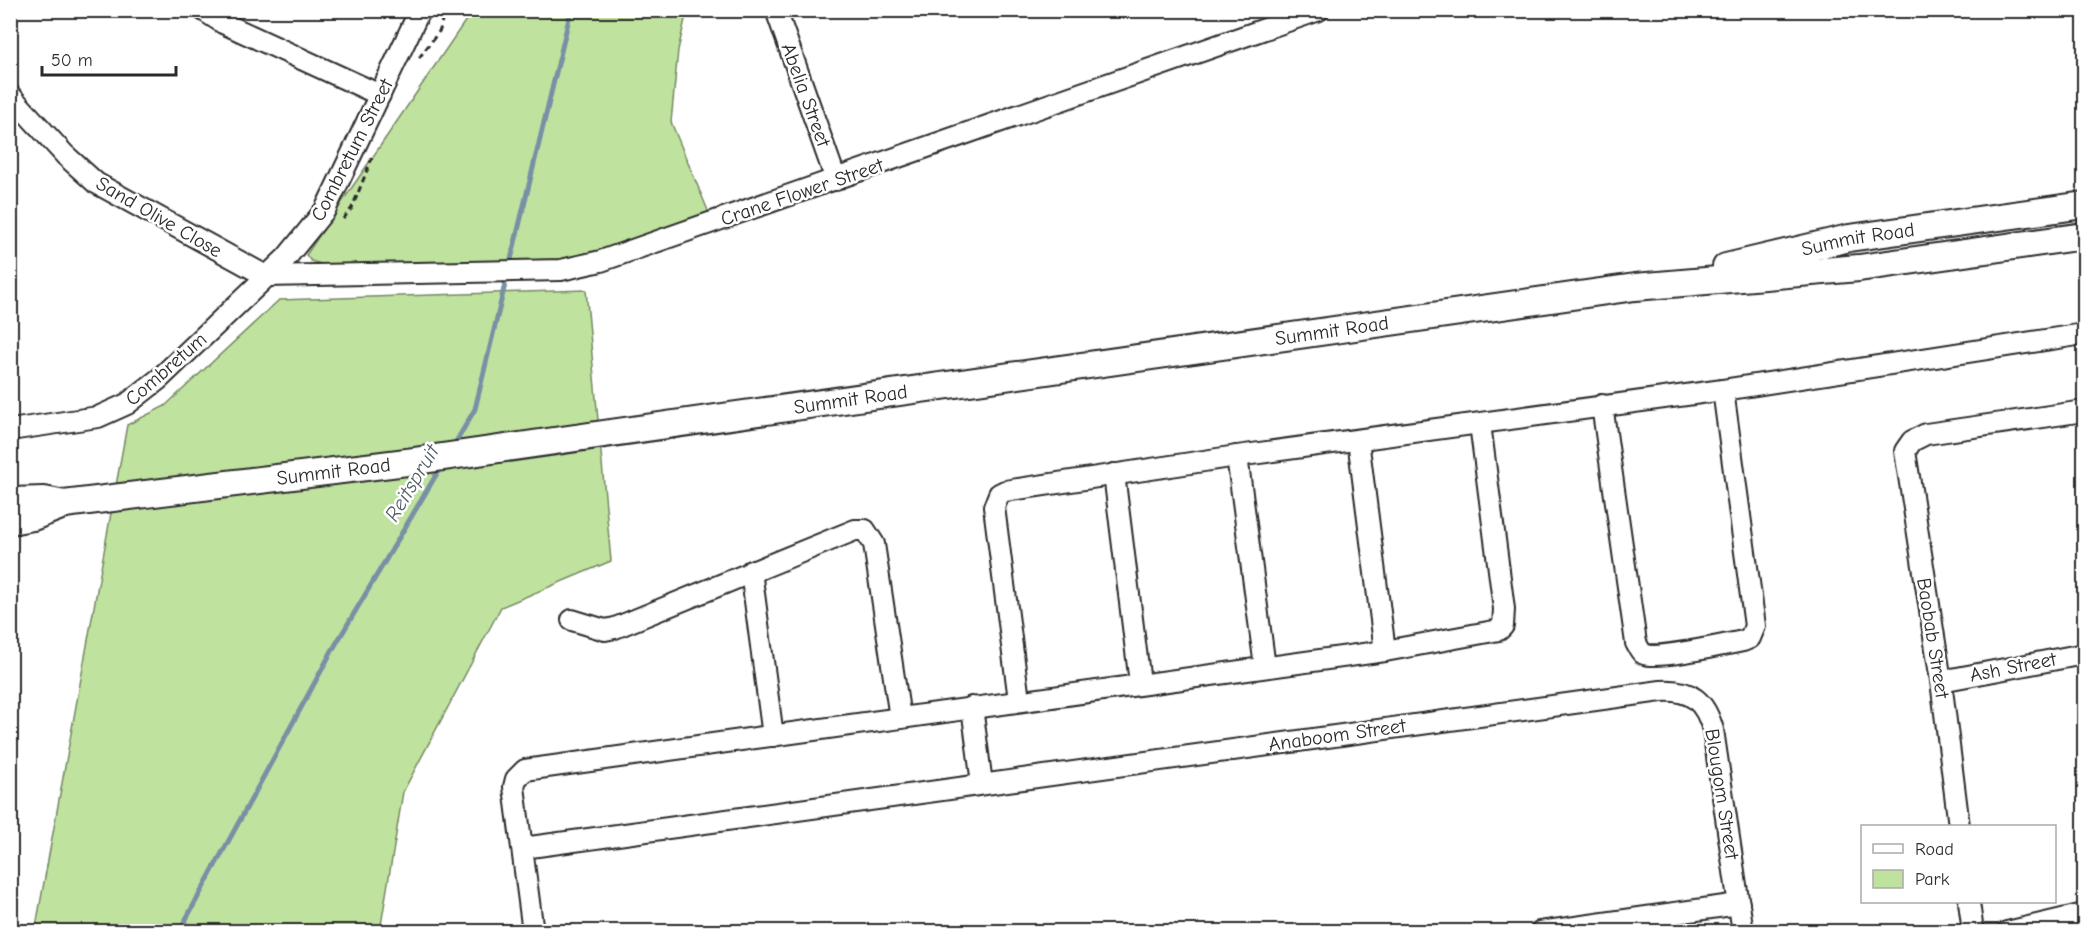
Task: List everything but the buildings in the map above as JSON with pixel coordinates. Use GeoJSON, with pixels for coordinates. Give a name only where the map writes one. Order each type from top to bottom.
{"type":"FeatureCollection","features":[{"type":"Feature","properties":{"kind":"main road","name":"Summit Road"},"geometry":{"type":"LineString","coordinates":[[1635,287],[1849,238],[2085,205]]}},
{"type":"Feature","properties":{"kind":"main road","name":"Summit Road"},"geometry":{"type":"LineString","coordinates":[[10,521],[33,517],[64,504],[496,450],[1635,287],[1859,268],[2085,236]]}},
{"type":"Feature","properties":{"kind":"main road","name":"Summit Road"},"geometry":{"type":"LineString","coordinates":[[10,501],[44,500],[64,504]]}},
{"type":"Feature","properties":{"kind":"street"},"geometry":{"type":"LineString","coordinates":[[202,10],[223,23],[380,95]]}},
{"type":"Feature","properties":{"kind":"street","name":"Combretum Street"},"geometry":{"type":"LineString","coordinates":[[266,276],[304,238],[325,210],[420,10]]}},
{"type":"Feature","properties":{"kind":"street","name":"Abelia Street"},"geometry":{"type":"LineString","coordinates":[[776,10],[836,180]]}},
{"type":"Feature","properties":{"kind":"street","name":"Crane Flower Street"},"geometry":{"type":"LineString","coordinates":[[266,276],[568,269],[601,261],[1319,10]]}},
{"type":"Feature","properties":{"kind":"street","name":"Sand Olive Close"},"geometry":{"type":"LineString","coordinates":[[10,95],[65,155],[96,183],[266,276]]}},
{"type":"Feature","properties":{"kind":"street","name":"Combretum"},"geometry":{"type":"LineString","coordinates":[[10,430],[98,417],[127,404],[159,379],[266,276]]}},
{"type":"Feature","properties":{"kind":"street"},"geometry":{"type":"LineString","coordinates":[[1019,700],[995,502],[999,494],[1012,489],[1602,405],[1723,390],[2085,334]]}},
{"type":"Feature","properties":{"kind":"street"},"geometry":{"type":"LineString","coordinates":[[1602,405],[1636,643],[1644,654],[1651,656],[1743,641],[1750,638],[1755,626],[1723,390]]}},
{"type":"Feature","properties":{"kind":"street","name":"Baobab Street"},"geometry":{"type":"LineString","coordinates":[[1959,825],[1941,681],[1905,451],[1911,441],[1926,434],[2085,411]]}},
{"type":"Feature","properties":{"kind":"street"},"geometry":{"type":"LineString","coordinates":[[533,932],[514,787],[516,779],[525,770],[1140,683],[1385,651],[1494,633],[1503,626],[1504,609],[1480,424]]}},
{"type":"Feature","properties":{"kind":"street"},"geometry":{"type":"LineString","coordinates":[[1358,440],[1385,651]]}},
{"type":"Feature","properties":{"kind":"street"},"geometry":{"type":"LineString","coordinates":[[1237,456],[1265,667]]}},
{"type":"Feature","properties":{"kind":"street"},"geometry":{"type":"LineString","coordinates":[[1114,474],[1140,683]]}},
{"type":"Feature","properties":{"kind":"street"},"geometry":{"type":"LineString","coordinates":[[572,620],[605,630],[615,628],[855,530],[864,530],[874,544],[900,718]]}},
{"type":"Feature","properties":{"kind":"street"},"geometry":{"type":"LineString","coordinates":[[751,572],[773,736]]}},
{"type":"Feature","properties":{"kind":"street","name":"Ash Street"},"geometry":{"type":"LineString","coordinates":[[1941,681],[2085,654]]}},
{"type":"Feature","properties":{"kind":"street","name":"Blougom Street"},"geometry":{"type":"LineString","coordinates":[[1661,691],[1681,690],[1689,694],[1707,711],[1710,719],[1743,932]]}},
{"type":"Feature","properties":{"kind":"street","name":"Anaboom Street"},"geometry":{"type":"LineString","coordinates":[[523,848],[1661,691]]}},
{"type":"Feature","properties":{"kind":"street"},"geometry":{"type":"LineString","coordinates":[[972,707],[982,784]]}},
{"type":"Feature","properties":{"kind":"street"},"geometry":{"type":"LineString","coordinates":[[1969,903],[1973,932]]}},
{"type":"Feature","properties":{"kind":"street"},"geometry":{"type":"LineString","coordinates":[[1540,932],[1739,904]]}},
{"type":"Feature","properties":{"kind":"street"},"geometry":{"type":"LineString","coordinates":[[2007,932],[2085,914]]}},
{"type":"Feature","properties":{"kind":"path"},"geometry":{"type":"LineString","coordinates":[[416,62],[440,30],[444,10]]}},
{"type":"Feature","properties":{"kind":"path"},"geometry":{"type":"LineString","coordinates":[[340,222],[352,207],[375,150]]}},
{"type":"Feature","properties":{"kind":"green space"},"geometry":{"type":"Polygon","coordinates":[[[472,11],[687,11],[678,50],[671,122],[709,213],[604,250],[567,259],[325,265],[311,261],[306,255],[472,11]]]}},
{"type":"Feature","properties":{"kind":"green space","name":"Reitspruit"},"geometry":{"type":"Polygon","coordinates":[[[586,290],[611,561],[501,607],[403,792],[380,931],[35,932],[127,425],[165,406],[279,300],[586,290]]]}},
{"type":"Feature","properties":{"kind":"waterway","name":"Reitspruit"},"geometry":{"type":"LineString","coordinates":[[453,447],[475,409],[571,10]]}},
{"type":"Feature","properties":{"kind":"waterway","name":"Reitspruit"},"geometry":{"type":"LineString","coordinates":[[179,932],[333,649],[442,465]]}}]}
